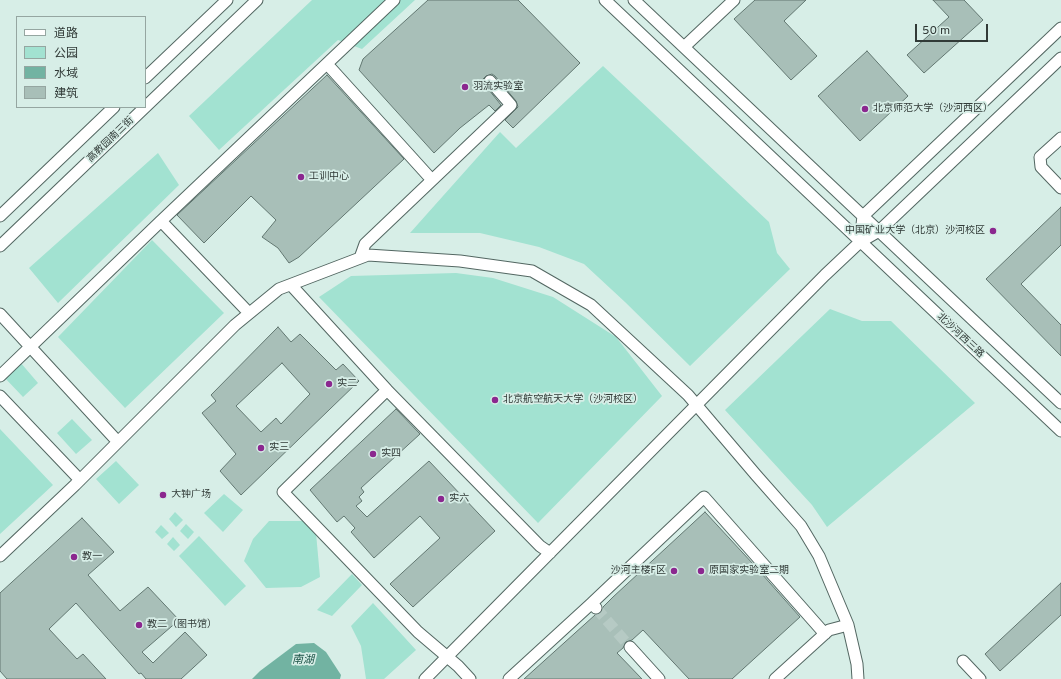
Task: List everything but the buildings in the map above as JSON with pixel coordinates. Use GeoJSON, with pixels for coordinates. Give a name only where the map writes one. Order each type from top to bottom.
{"type":"FeatureCollection","features":[{"type":"Feature","properties":{"kind":"street"},"geometry":{"type":"LineString","coordinates":[[146,77],[227,0]]}},
{"type":"Feature","properties":{"kind":"street","name":"高教园南三街"},"geometry":{"type":"LineString","coordinates":[[146,106],[257,0]]}},
{"type":"Feature","properties":{"kind":"street"},"geometry":{"type":"LineString","coordinates":[[0,376],[394,0]]}},
{"type":"Feature","properties":{"kind":"street","name":"北沙河西三路"},"geometry":{"type":"LineString","coordinates":[[605,0],[1061,431]]}},
{"type":"Feature","properties":{"kind":"street","name":"北沙河西三路"},"geometry":{"type":"LineString","coordinates":[[634,0],[1061,403]]}},
{"type":"Feature","properties":{"kind":"street"},"geometry":{"type":"LineString","coordinates":[[684,47],[734,0]]}},
{"type":"Feature","properties":{"kind":"street"},"geometry":{"type":"LineString","coordinates":[[860,242],[863,216],[1061,28]]}},
{"type":"Feature","properties":{"kind":"street"},"geometry":{"type":"LineString","coordinates":[[425,679],[824,275],[860,242],[879,231],[1061,58]]}},
{"type":"Feature","properties":{"kind":"street"},"geometry":{"type":"LineString","coordinates":[[327,64],[432,180]]}},
{"type":"Feature","properties":{"kind":"street"},"geometry":{"type":"LineString","coordinates":[[360,258],[365,244],[510,105],[490,81]]}},
{"type":"Feature","properties":{"kind":"street"},"geometry":{"type":"LineString","coordinates":[[0,216],[113,108]]}},
{"type":"Feature","properties":{"kind":"street","name":"高教园南三街"},"geometry":{"type":"LineString","coordinates":[[0,246],[144,108]]}},
{"type":"Feature","properties":{"kind":"street"},"geometry":{"type":"LineString","coordinates":[[1061,138],[1040,157],[1041,167],[1061,188]]}},
{"type":"Feature","properties":{"kind":"street"},"geometry":{"type":"LineString","coordinates":[[161,221],[250,313]]}},
{"type":"Feature","properties":{"kind":"street"},"geometry":{"type":"LineString","coordinates":[[0,556],[80,480],[230,330],[279,289],[368,255],[460,261],[532,272],[591,305],[688,395],[801,526],[819,556],[848,625],[857,664],[858,679]]}},
{"type":"Feature","properties":{"kind":"street"},"geometry":{"type":"LineString","coordinates":[[291,285],[387,390],[540,546],[550,553]]}},
{"type":"Feature","properties":{"kind":"street"},"geometry":{"type":"LineString","coordinates":[[0,314],[118,442]]}},
{"type":"Feature","properties":{"kind":"street"},"geometry":{"type":"LineString","coordinates":[[387,390],[283,492],[418,632],[458,666],[470,679]]}},
{"type":"Feature","properties":{"kind":"street"},"geometry":{"type":"LineString","coordinates":[[0,396],[80,480]]}},
{"type":"Feature","properties":{"kind":"street"},"geometry":{"type":"LineString","coordinates":[[509,679],[594,606],[704,497],[825,634]]}},
{"type":"Feature","properties":{"kind":"street"},"geometry":{"type":"LineString","coordinates":[[775,679],[829,630],[848,625]]}},
{"type":"Feature","properties":{"kind":"street"},"geometry":{"type":"LineString","coordinates":[[630,647],[659,679]]}},
{"type":"Feature","properties":{"kind":"street"},"geometry":{"type":"LineString","coordinates":[[963,661],[980,679]]}},
{"type":"Feature","properties":{"kind":"green space"},"geometry":{"type":"Polygon","coordinates":[[[312,0],[415,0],[362,49],[338,40],[219,150],[189,116],[312,0]]]}},
{"type":"Feature","properties":{"kind":"green space"},"geometry":{"type":"Polygon","coordinates":[[[603,66],[769,222],[777,253],[790,269],[690,366],[584,264],[539,247],[480,233],[410,233],[500,132],[516,148],[603,66]]]}},
{"type":"Feature","properties":{"kind":"green space"},"geometry":{"type":"Polygon","coordinates":[[[158,153],[179,185],[58,303],[29,268],[158,153]]]}},
{"type":"Feature","properties":{"kind":"green space"},"geometry":{"type":"Polygon","coordinates":[[[152,240],[224,313],[125,408],[58,337],[152,240]]]}},
{"type":"Feature","properties":{"kind":"green space"},"geometry":{"type":"Polygon","coordinates":[[[456,273],[493,278],[553,297],[616,337],[662,396],[538,523],[319,297],[351,276],[456,273]]]}},
{"type":"Feature","properties":{"kind":"green space"},"geometry":{"type":"Polygon","coordinates":[[[830,309],[862,321],[891,321],[975,403],[827,527],[812,505],[725,410],[830,309]]]}},
{"type":"Feature","properties":{"kind":"green space"},"geometry":{"type":"Polygon","coordinates":[[[20,362],[38,383],[23,397],[4,377],[20,362]]]}},
{"type":"Feature","properties":{"kind":"green space"},"geometry":{"type":"Polygon","coordinates":[[[72,419],[92,440],[76,454],[57,433],[72,419]]]}},
{"type":"Feature","properties":{"kind":"green space"},"geometry":{"type":"Polygon","coordinates":[[[0,429],[53,485],[0,534],[0,429]]]}},
{"type":"Feature","properties":{"kind":"green space"},"geometry":{"type":"Polygon","coordinates":[[[116,461],[139,485],[119,504],[96,479],[116,461]]]}},
{"type":"Feature","properties":{"kind":"green space"},"geometry":{"type":"Polygon","coordinates":[[[224,494],[243,510],[223,532],[204,513],[224,494]]]}},
{"type":"Feature","properties":{"kind":"green space"},"geometry":{"type":"Polygon","coordinates":[[[175,512],[183,520],[176,527],[169,519],[175,512]]]}},
{"type":"Feature","properties":{"kind":"green space"},"geometry":{"type":"Polygon","coordinates":[[[269,521],[307,521],[316,533],[320,577],[301,587],[266,588],[244,561],[253,539],[269,521]]]}},
{"type":"Feature","properties":{"kind":"green space"},"geometry":{"type":"Polygon","coordinates":[[[186,524],[194,532],[188,539],[180,531],[186,524]]]}},
{"type":"Feature","properties":{"kind":"green space"},"geometry":{"type":"Polygon","coordinates":[[[161,525],[169,533],[162,539],[155,532],[161,525]]]}},
{"type":"Feature","properties":{"kind":"green space"},"geometry":{"type":"Polygon","coordinates":[[[199,536],[246,586],[225,606],[179,556],[199,536]]]}},
{"type":"Feature","properties":{"kind":"green space"},"geometry":{"type":"Polygon","coordinates":[[[173,537],[180,545],[174,551],[167,544],[173,537]]]}},
{"type":"Feature","properties":{"kind":"green space"},"geometry":{"type":"Polygon","coordinates":[[[352,574],[362,585],[332,616],[317,610],[352,574]]]}},
{"type":"Feature","properties":{"kind":"green space"},"geometry":{"type":"Polygon","coordinates":[[[373,603],[416,650],[384,679],[366,679],[361,646],[351,626],[373,603]]]}},
{"type":"Feature","properties":{"kind":"water","name":"南湖"},"geometry":{"type":"Polygon","coordinates":[[[314,643],[326,652],[341,675],[340,679],[252,679],[260,671],[296,644],[314,643]]]}},
{"type":"Feature","properties":{"kind":"tunnel"},"geometry":{"type":"LineString","coordinates":[[596,608],[630,647]]}},
{"type":"Feature","properties":{"kind":"place","name":"羽流实验室"},"geometry":{"type":"Point","coordinates":[465,87]}},
{"type":"Feature","properties":{"kind":"place","name":"北京师范大学（沙河西区）"},"geometry":{"type":"Point","coordinates":[865,109]}},
{"type":"Feature","properties":{"kind":"place","name":"工训中心"},"geometry":{"type":"Point","coordinates":[301,177]}},
{"type":"Feature","properties":{"kind":"place","name":"中国矿业大学（北京）沙河校区"},"geometry":{"type":"Point","coordinates":[993,231]}},
{"type":"Feature","properties":{"kind":"place","name":"实二"},"geometry":{"type":"Point","coordinates":[329,384]}},
{"type":"Feature","properties":{"kind":"place","name":"北京航空航天大学（沙河校区）"},"geometry":{"type":"Point","coordinates":[495,400]}},
{"type":"Feature","properties":{"kind":"place","name":"实三"},"geometry":{"type":"Point","coordinates":[261,448]}},
{"type":"Feature","properties":{"kind":"place","name":"实四"},"geometry":{"type":"Point","coordinates":[373,454]}},
{"type":"Feature","properties":{"kind":"place","name":"大钟广场"},"geometry":{"type":"Point","coordinates":[163,495]}},
{"type":"Feature","properties":{"kind":"place","name":"实六"},"geometry":{"type":"Point","coordinates":[441,499]}},
{"type":"Feature","properties":{"kind":"place","name":"教一"},"geometry":{"type":"Point","coordinates":[74,557]}},
{"type":"Feature","properties":{"kind":"place","name":"沙河主楼F区"},"geometry":{"type":"Point","coordinates":[674,571]}},
{"type":"Feature","properties":{"kind":"place","name":"原国家实验室二期"},"geometry":{"type":"Point","coordinates":[701,571]}},
{"type":"Feature","properties":{"kind":"place","name":"教二（图书馆）"},"geometry":{"type":"Point","coordinates":[139,625]}}]}
